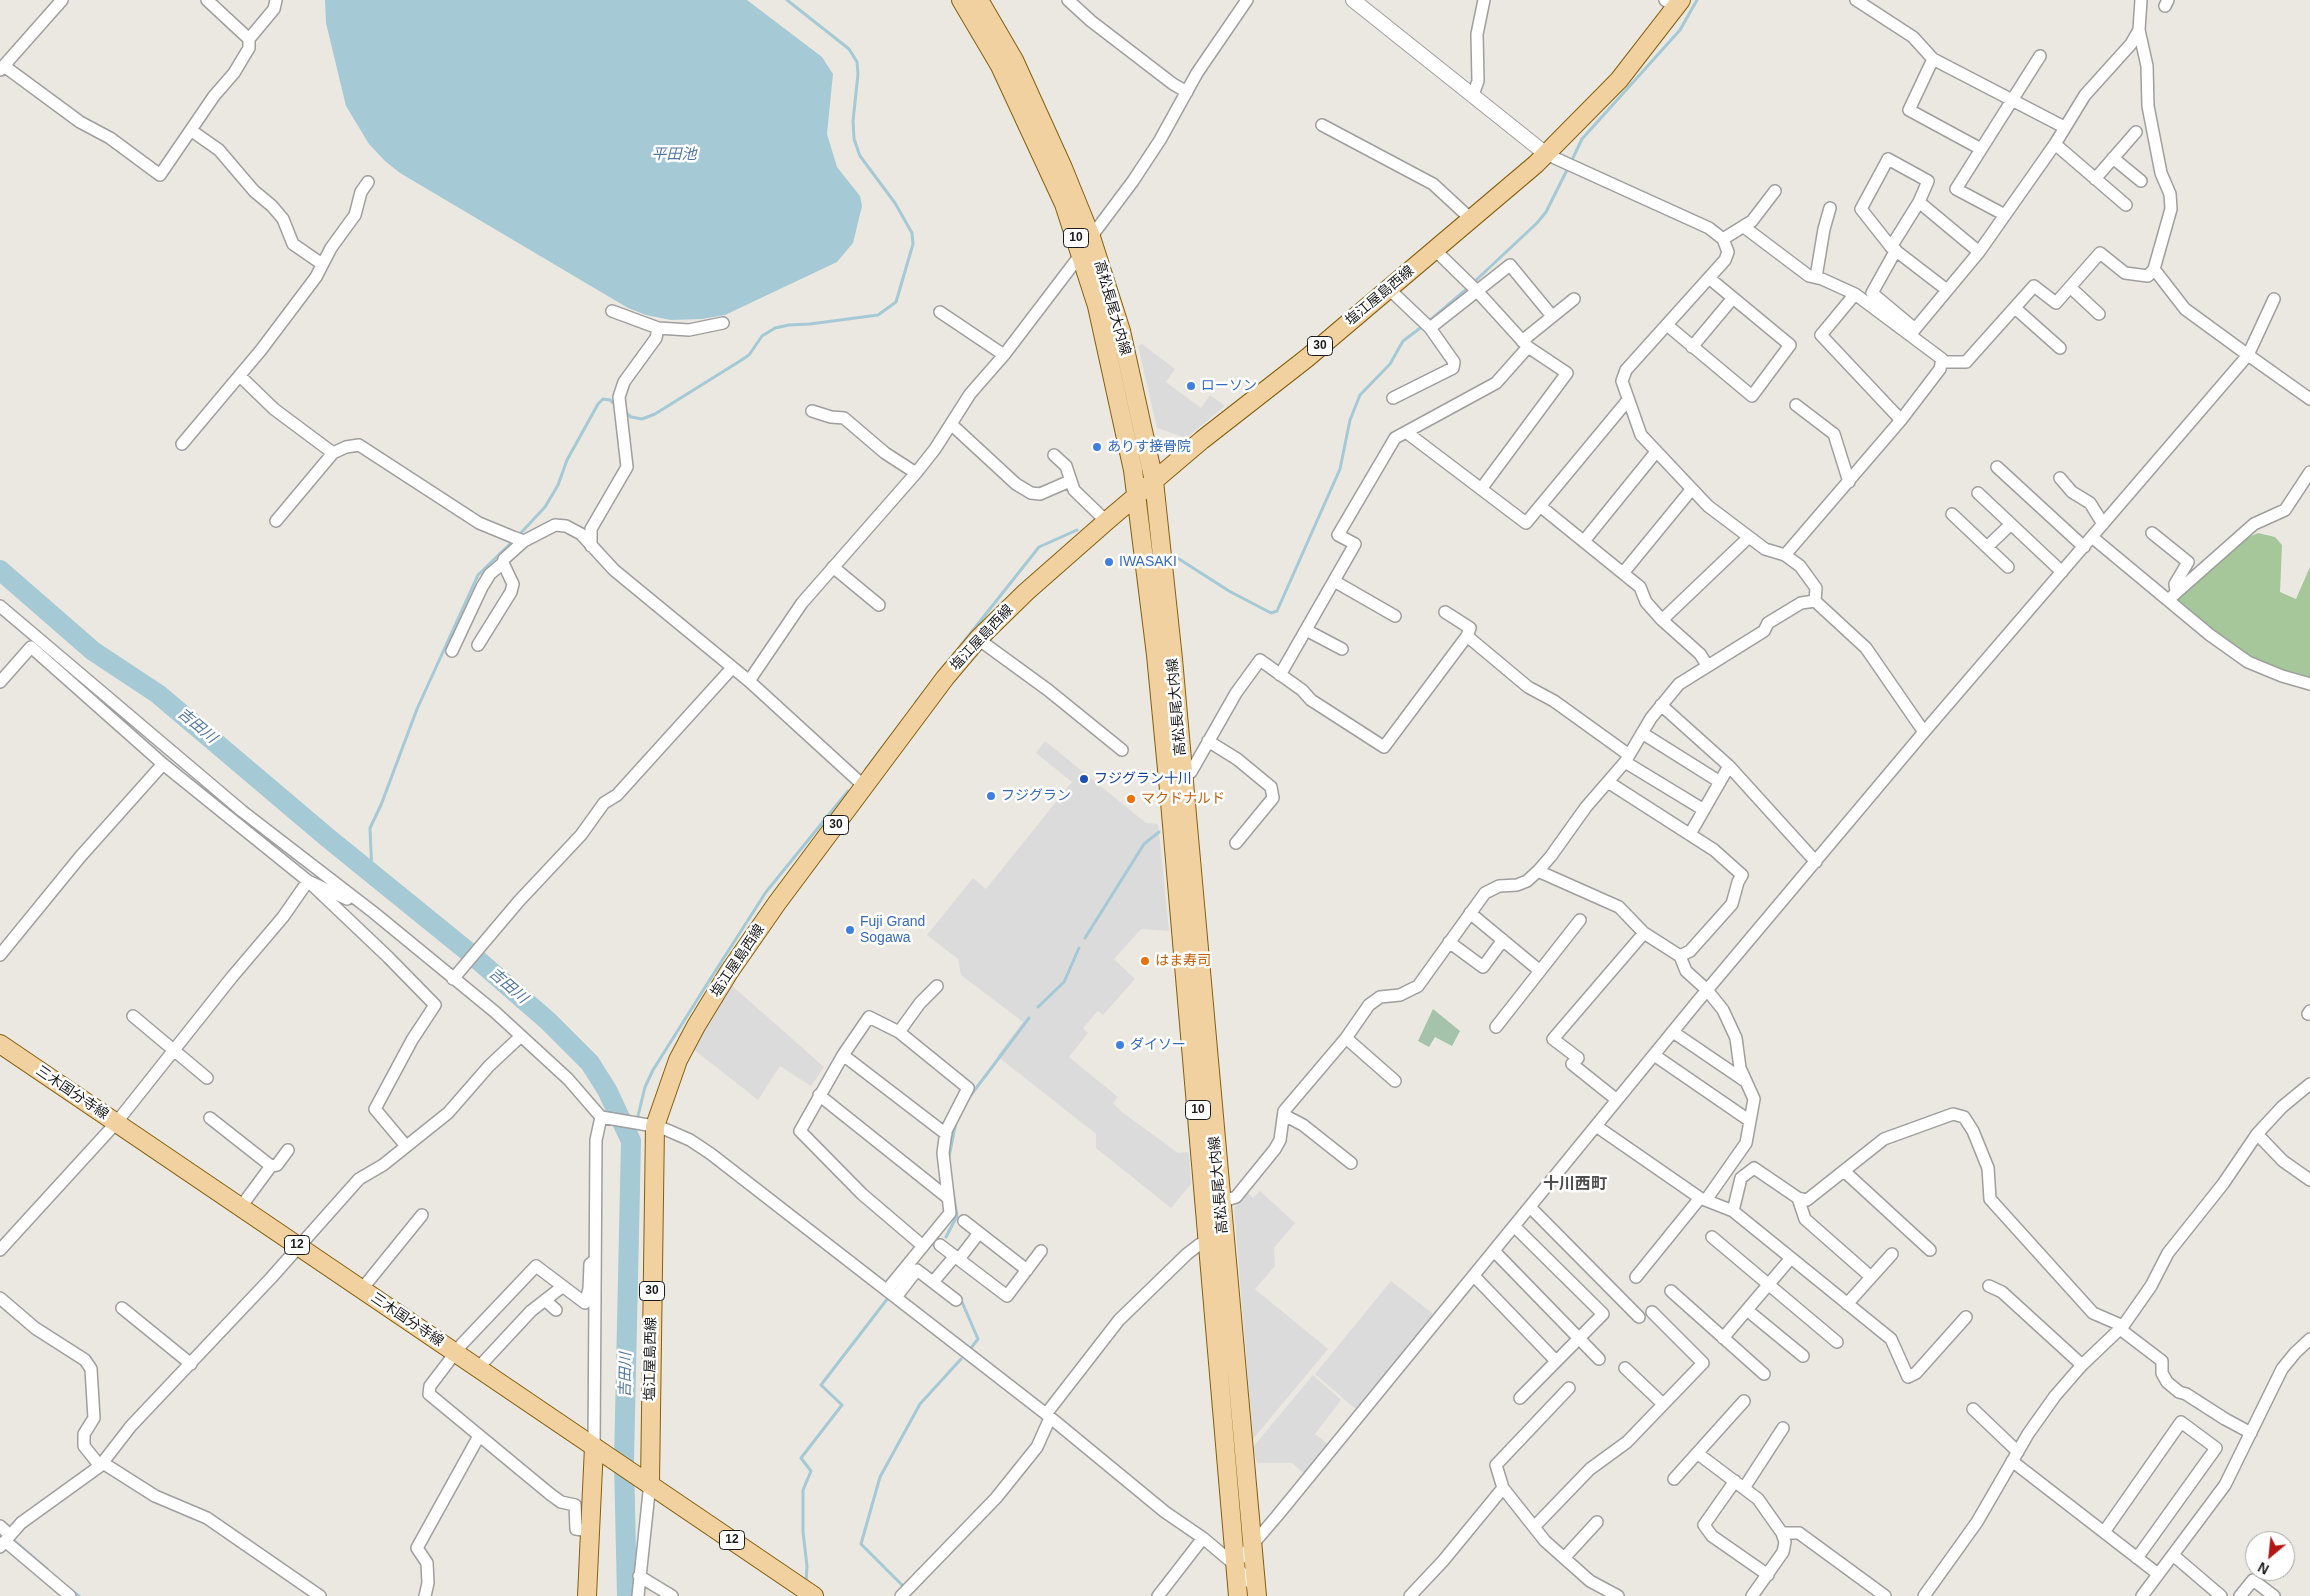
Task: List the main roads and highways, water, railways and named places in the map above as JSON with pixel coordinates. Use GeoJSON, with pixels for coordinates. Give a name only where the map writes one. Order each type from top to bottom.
{"type":"FeatureCollection","features":[{"type":"Feature","properties":{"kind":"main road","name":"高松長尾大内線"},"geometry":{"type":"LineString","coordinates":[[962,0],[1000,66],[1050,172],[1081,254],[1106,340],[1137,495],[1158,673],[1213,1204]]}},
{"type":"Feature","properties":{"kind":"main road","name":"高松長尾大内線"},"geometry":{"type":"LineString","coordinates":[[981,1],[1018,69],[1063,168],[1090,237],[1121,331],[1154,481],[1182,772],[1216,1241],[1238,1596]]}},
{"type":"Feature","properties":{"kind":"main road","name":"塩江屋島西線"},"geometry":{"type":"LineString","coordinates":[[648,1482],[650,1125],[678,1060],[719,988],[777,903],[945,678],[978,639],[1026,592],[1106,521],[1472,220],[1546,154],[1619,80],[1674,2]]}},
{"type":"Feature","properties":{"kind":"main road","name":"三木国分寺線"},"geometry":{"type":"LineString","coordinates":[[1,1046],[814,1596]]}},
{"type":"Feature","properties":{"kind":"main road","name":"高松長尾大内線"},"geometry":{"type":"LineString","coordinates":[[1216,1241],[1259,1593]]}},
{"type":"Feature","properties":{"kind":"main road"},"geometry":{"type":"LineString","coordinates":[[587,1596],[596,1448]]}},
{"type":"Feature","properties":{"kind":"water","name":"平田池"},"geometry":{"type":"Polygon","coordinates":[[[325,0],[747,0],[822,57],[833,74],[827,134],[837,167],[860,196],[862,206],[853,243],[837,262],[725,315],[702,319],[671,320],[646,315],[628,308],[400,173],[385,161],[369,144],[346,106],[326,23],[325,0]]]}},
{"type":"Feature","properties":{"kind":"waterway"},"geometry":{"type":"LineString","coordinates":[[624,411],[631,417],[642,419],[655,414],[749,355],[762,336],[775,328],[878,315],[896,302],[913,244],[912,233],[895,203],[860,156],[854,139],[853,121],[858,74],[857,62],[849,49],[787,0]]}},
{"type":"Feature","properties":{"kind":"waterway"},"geometry":{"type":"LineString","coordinates":[[1571,162],[1582,139],[1680,30],[1697,0]]}},
{"type":"Feature","properties":{"kind":"waterway"},"geometry":{"type":"LineString","coordinates":[[1473,283],[1537,223],[1546,212],[1568,168]]}},
{"type":"Feature","properties":{"kind":"waterway"},"geometry":{"type":"LineString","coordinates":[[1428,322],[1469,287]]}},
{"type":"Feature","properties":{"kind":"waterway"},"geometry":{"type":"LineString","coordinates":[[1176,557],[1229,591],[1271,613],[1277,611],[1340,469],[1350,420],[1360,395],[1390,364],[1403,341],[1423,326]]}},
{"type":"Feature","properties":{"kind":"waterway"},"geometry":{"type":"LineString","coordinates":[[518,536],[545,507],[558,485],[567,460],[598,404],[603,399],[610,400],[617,406]]}},
{"type":"Feature","properties":{"kind":"waterway"},"geometry":{"type":"LineString","coordinates":[[916,702],[1039,547],[1077,530]]}},
{"type":"Feature","properties":{"kind":"waterway"},"geometry":{"type":"LineString","coordinates":[[372,874],[370,828],[381,805],[417,709],[478,575],[513,541]]}},
{"type":"Feature","properties":{"kind":"waterway","name":"吉田川"},"geometry":{"type":"LineString","coordinates":[[0,570],[93,651],[158,694],[328,838],[471,954],[548,1021],[590,1063],[607,1090],[631,1141],[624,1461],[627,1596]]}},
{"type":"Feature","properties":{"kind":"waterway"},"geometry":{"type":"LineString","coordinates":[[866,769],[907,715]]}},
{"type":"Feature","properties":{"kind":"waterway"},"geometry":{"type":"LineString","coordinates":[[637,1120],[645,1087],[653,1070],[766,892],[848,791]]}},
{"type":"Feature","properties":{"kind":"waterway"},"geometry":{"type":"LineString","coordinates":[[1085,938],[1144,844],[1159,832]]}},
{"type":"Feature","properties":{"kind":"waterway"},"geometry":{"type":"LineString","coordinates":[[1038,1007],[1064,982],[1079,948]]}},
{"type":"Feature","properties":{"kind":"waterway"},"geometry":{"type":"LineString","coordinates":[[971,1095],[1029,1018]]}},
{"type":"Feature","properties":{"kind":"waterway"},"geometry":{"type":"LineString","coordinates":[[949,1157],[956,1122]]}},
{"type":"Feature","properties":{"kind":"waterway"},"geometry":{"type":"LineString","coordinates":[[631,1141],[635,1126]]}},
{"type":"Feature","properties":{"kind":"waterway"},"geometry":{"type":"LineString","coordinates":[[946,1237],[957,1216],[952,1186]]}},
{"type":"Feature","properties":{"kind":"waterway"},"geometry":{"type":"LineString","coordinates":[[806,1582],[807,1566],[803,1532],[803,1490],[811,1471],[801,1458],[842,1405],[821,1385],[888,1298],[886,1296]]}},
{"type":"Feature","properties":{"kind":"waterway"},"geometry":{"type":"LineString","coordinates":[[962,1302],[978,1339],[971,1348]]}},
{"type":"Feature","properties":{"kind":"waterway"},"geometry":{"type":"LineString","coordinates":[[903,1586],[861,1544],[880,1477],[920,1404],[961,1359]]}},
{"type":"Feature","properties":{"kind":"waterway"},"geometry":{"type":"LineString","coordinates":[[13,1540],[47,1569]]}},
{"type":"Feature","properties":{"kind":"waterway"},"geometry":{"type":"LineString","coordinates":[[72,1591],[79,1596]]}},
{"type":"Feature","properties":{"kind":"place","name":"ローソン"},"geometry":{"type":"Point","coordinates":[1191,386]}},
{"type":"Feature","properties":{"kind":"place","name":"ありす接骨院"},"geometry":{"type":"Point","coordinates":[1097,447]}},
{"type":"Feature","properties":{"kind":"place","name":"IWASAKI"},"geometry":{"type":"Point","coordinates":[1109,562]}},
{"type":"Feature","properties":{"kind":"place","name":"フジグラン十川"},"geometry":{"type":"Point","coordinates":[1084,779]}},
{"type":"Feature","properties":{"kind":"place","name":"フジグラン"},"geometry":{"type":"Point","coordinates":[991,796]}},
{"type":"Feature","properties":{"kind":"place","name":"マクドナルド"},"geometry":{"type":"Point","coordinates":[1131,799]}},
{"type":"Feature","properties":{"kind":"place","name":"Fuji Grand Sogawa"},"geometry":{"type":"Point","coordinates":[850,930]}},
{"type":"Feature","properties":{"kind":"place","name":"はま寿司"},"geometry":{"type":"Point","coordinates":[1145,961]}},
{"type":"Feature","properties":{"kind":"place","name":"ダイソー"},"geometry":{"type":"Point","coordinates":[1120,1045]}},
{"type":"Feature","properties":{"kind":"district","name":"十川西町"},"geometry":{"type":"Point","coordinates":[1575,1185]}}]}
